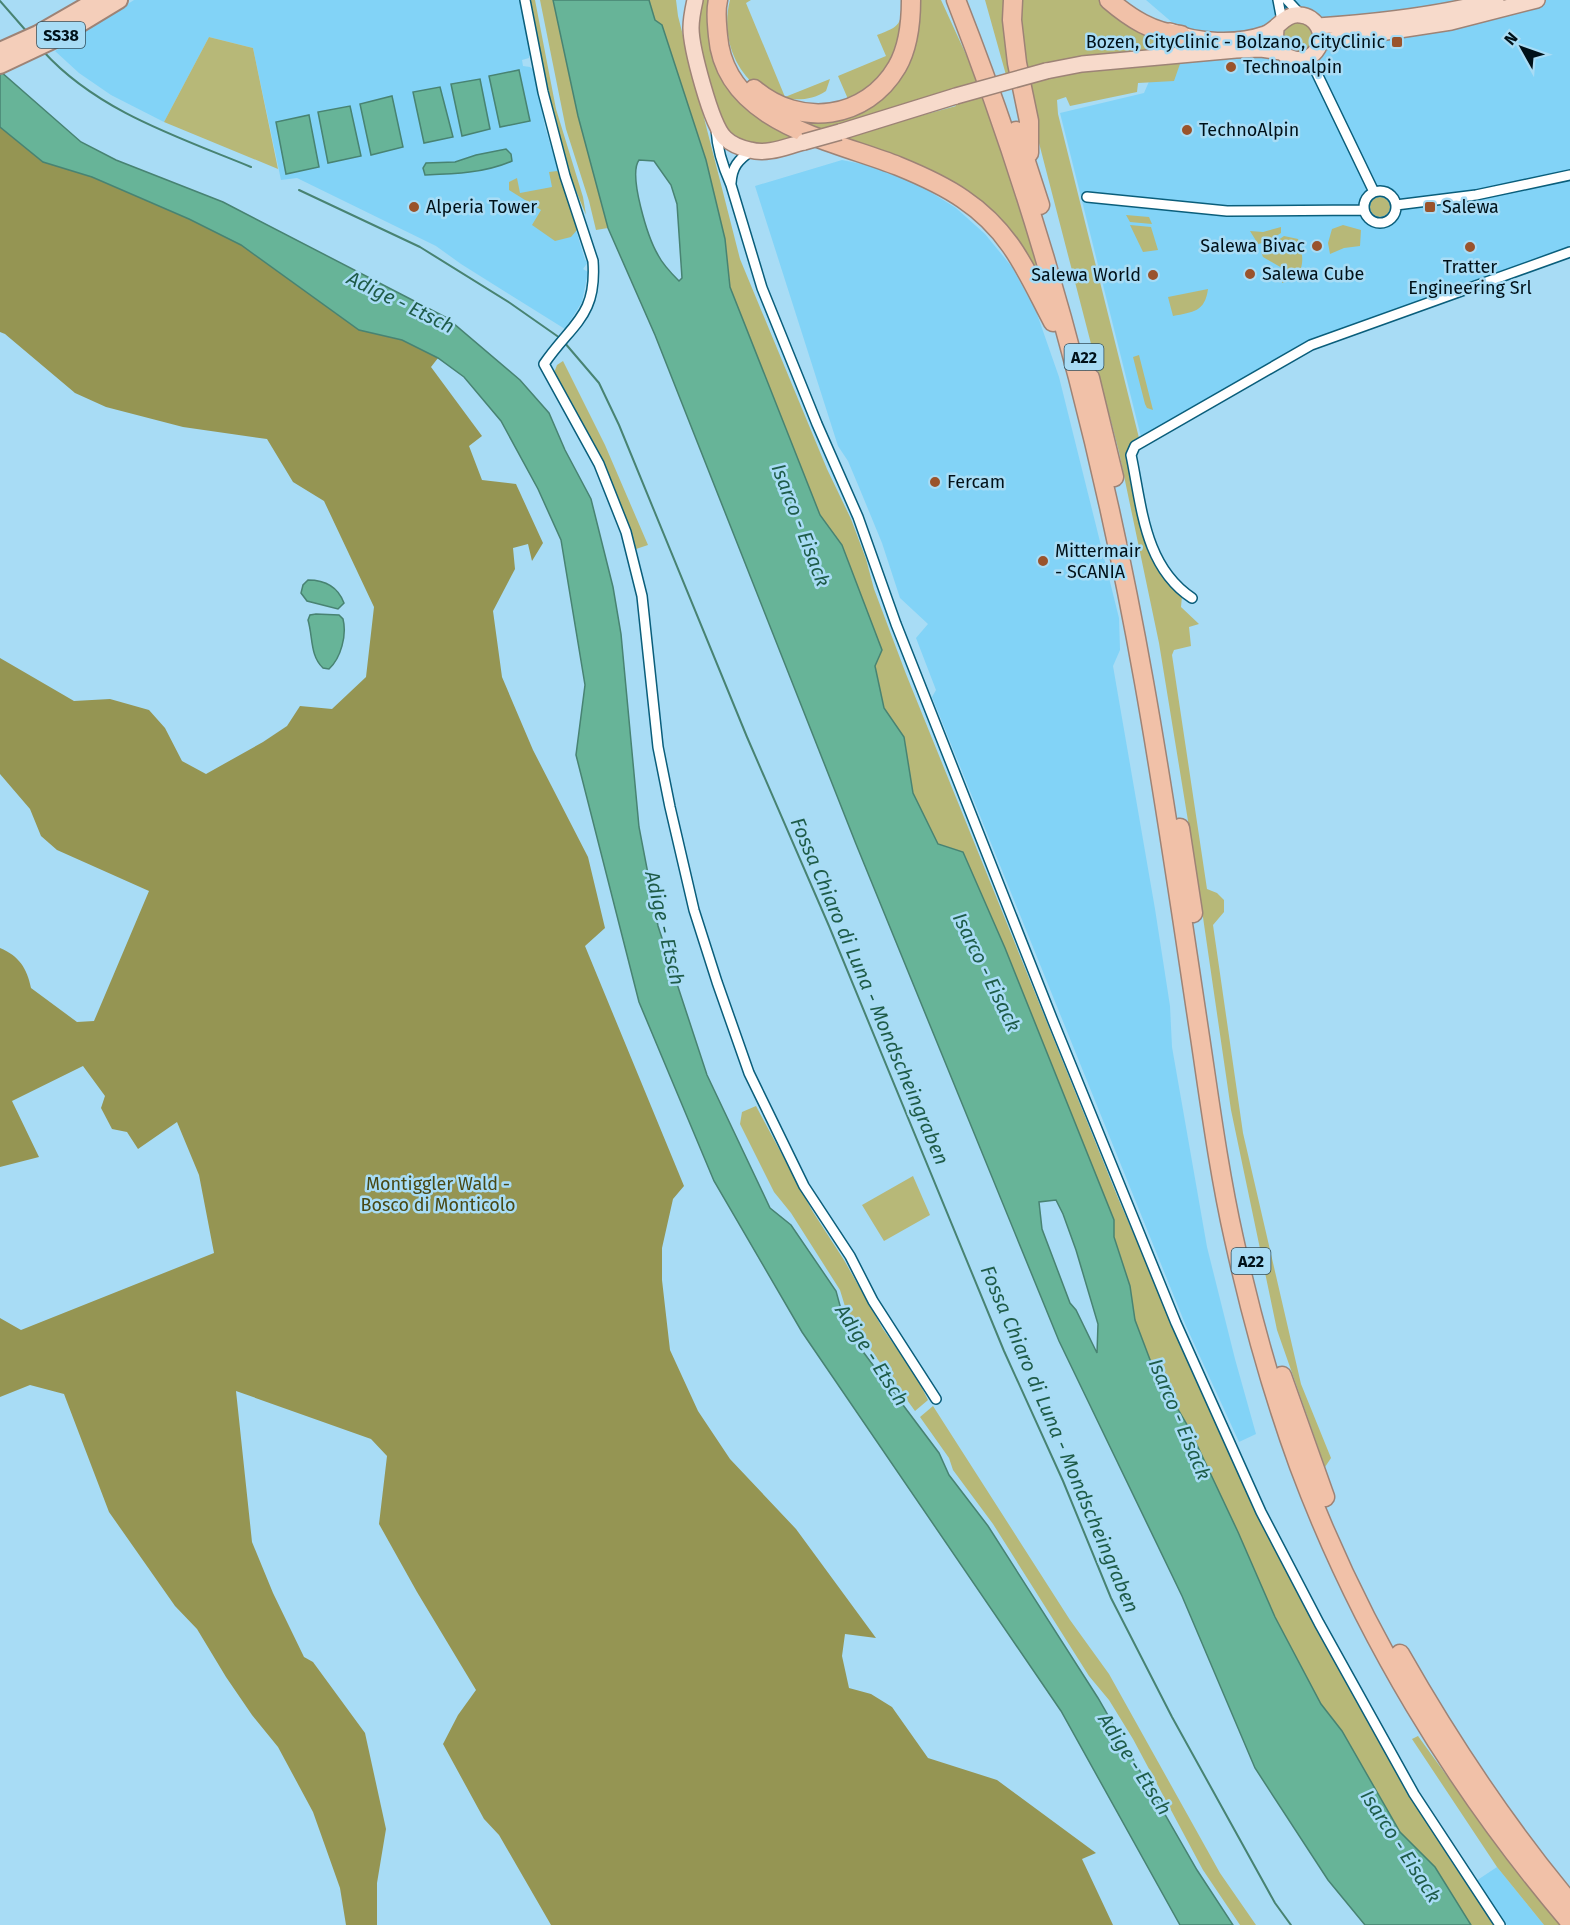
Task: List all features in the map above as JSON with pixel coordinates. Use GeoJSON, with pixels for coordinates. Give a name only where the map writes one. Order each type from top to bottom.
{"type":"FeatureCollection","features":[{"type":"Feature","properties":{"kind":"highway","name":"SS38"},"geometry":{"type":"LineString","coordinates":[[0,51],[38,34],[97,0]]}},
{"type":"Feature","properties":{"kind":"highway","name":"SS38"},"geometry":{"type":"LineString","coordinates":[[0,65],[53,40],[119,0]]}},
{"type":"Feature","properties":{"kind":"highway"},"geometry":{"type":"LineString","coordinates":[[718,0],[716,9],[719,52],[727,73],[744,94],[766,113],[797,131],[926,178],[975,208],[1017,252],[1074,361]]}},
{"type":"Feature","properties":{"kind":"highway"},"geometry":{"type":"LineString","coordinates":[[728,0],[724,27],[727,42],[731,56],[745,81],[783,108],[801,113],[818,114],[860,104],[886,83],[898,66],[904,49],[911,16],[911,0]]}},
{"type":"Feature","properties":{"kind":"highway","name":"A22"},"geometry":{"type":"LineString","coordinates":[[956,0],[1018,174],[1074,361],[1108,502],[1140,657],[1211,1113],[1232,1233],[1250,1308],[1279,1407],[1323,1525],[1376,1636],[1412,1701],[1485,1814],[1537,1883],[1570,1922]]}},
{"type":"Feature","properties":{"kind":"highway","name":"A22"},"geometry":{"type":"LineString","coordinates":[[969,0],[1029,168],[1100,415],[1139,589],[1158,690],[1222,1108],[1244,1230],[1276,1359],[1311,1462],[1335,1522],[1388,1634],[1452,1743],[1496,1809],[1570,1902]]}},
{"type":"Feature","properties":{"kind":"highway"},"geometry":{"type":"LineString","coordinates":[[1013,0],[1012,20],[1017,63],[1029,121],[1029,168]]}},
{"type":"Feature","properties":{"kind":"highway"},"geometry":{"type":"LineString","coordinates":[[1109,0],[1149,27],[1168,34],[1181,35]]}},
{"type":"Feature","properties":{"kind":"main road"},"geometry":{"type":"LineString","coordinates":[[695,0],[691,30],[704,88],[716,126],[724,137],[752,151],[774,150],[956,96],[1046,71],[1082,64],[1261,49],[1281,52],[1294,60],[1309,57],[1321,42],[1318,26],[1311,18],[1301,15],[1291,15],[1265,34],[1221,39],[1181,35],[1148,21],[1121,0]]}},
{"type":"Feature","properties":{"kind":"main road"},"geometry":{"type":"LineString","coordinates":[[1318,26],[1355,24],[1423,15],[1496,0]]}},
{"type":"Feature","properties":{"kind":"main road"},"geometry":{"type":"LineString","coordinates":[[1321,42],[1451,22],[1538,0]]}},
{"type":"Feature","properties":{"kind":"main road"},"geometry":{"type":"LineString","coordinates":[[1279,24],[1276,41],[1281,52]]}},
{"type":"Feature","properties":{"kind":"street"},"geometry":{"type":"LineString","coordinates":[[525,0],[546,102],[565,176],[593,261],[594,283],[587,311],[544,364],[599,464],[626,532],[642,596],[658,747],[694,910],[749,1073],[804,1186],[850,1256],[873,1301],[936,1399]]}},
{"type":"Feature","properties":{"kind":"street"},"geometry":{"type":"LineString","coordinates":[[1278,0],[1279,24]]}},
{"type":"Feature","properties":{"kind":"street"},"geometry":{"type":"LineString","coordinates":[[1287,0],[1301,15]]}},
{"type":"Feature","properties":{"kind":"street"},"geometry":{"type":"LineString","coordinates":[[1309,57],[1374,192]]}},
{"type":"Feature","properties":{"kind":"street"},"geometry":{"type":"LineString","coordinates":[[716,126],[724,171],[731,185],[762,288],[817,424],[858,517],[896,624],[1053,1021],[1176,1323],[1261,1512],[1319,1623],[1414,1794],[1500,1925]]}},
{"type":"Feature","properties":{"kind":"street"},"geometry":{"type":"LineString","coordinates":[[731,185],[732,172],[736,164],[752,151]]}},
{"type":"Feature","properties":{"kind":"street"},"geometry":{"type":"LineString","coordinates":[[1396,205],[1476,195],[1570,175]]}},
{"type":"Feature","properties":{"kind":"street"},"geometry":{"type":"LineString","coordinates":[[1380,191],[1387,192],[1396,205],[1393,217],[1382,223],[1375,222],[1367,216],[1364,210],[1368,197],[1380,191]]}},
{"type":"Feature","properties":{"kind":"street"},"geometry":{"type":"LineString","coordinates":[[1087,197],[1227,211],[1364,210]]}},
{"type":"Feature","properties":{"kind":"street"},"geometry":{"type":"LineString","coordinates":[[1192,598],[1173,582],[1151,549],[1131,455],[1135,446],[1311,345],[1570,252]]}},
{"type":"Feature","properties":{"kind":"shaded area"},"geometry":{"type":"Polygon","coordinates":[[[134,0],[520,0],[530,53],[529,58],[522,60],[523,66],[534,70],[545,127],[585,260],[588,262],[583,269],[588,272],[582,302],[565,329],[436,246],[297,178],[281,180],[253,48],[209,37],[164,122],[111,95],[79,73],[55,51],[134,0]]]}},
{"type":"Feature","properties":{"kind":"shaded area"},"geometry":{"type":"Polygon","coordinates":[[[529,0],[535,0],[556,109],[583,197],[586,215],[559,140],[529,0]]]}},
{"type":"Feature","properties":{"kind":"shaded area"},"geometry":{"type":"Polygon","coordinates":[[[540,0],[553,0],[578,116],[608,228],[596,230],[566,129],[540,0]]]}},
{"type":"Feature","properties":{"kind":"shaded area"},"geometry":{"type":"Polygon","coordinates":[[[649,0],[676,0],[678,16],[740,259],[827,469],[851,519],[906,674],[1118,1198],[1194,1373],[1290,1575],[1340,1672],[1451,1861],[1495,1925],[1471,1925],[1435,1867],[1400,1832],[1342,1731],[1321,1704],[1275,1617],[1189,1428],[1152,1365],[1135,1320],[1130,1286],[1114,1237],[1114,1220],[1005,948],[963,852],[938,844],[913,793],[904,737],[884,708],[842,545],[820,515],[730,287],[725,239],[706,160],[662,25],[655,20],[649,0]]]}},
{"type":"Feature","properties":{"kind":"shaded area"},"geometry":{"type":"Polygon","coordinates":[[[700,0],[714,0],[718,62],[805,136],[761,147],[740,139],[727,129],[716,111],[700,51],[696,26],[700,0]]]}},
{"type":"Feature","properties":{"kind":"shaded area"},"geometry":{"type":"Polygon","coordinates":[[[730,0],[751,0],[746,3],[785,97],[830,79],[826,91],[804,99],[771,97],[747,78],[735,58],[728,35],[730,0]]]}},
{"type":"Feature","properties":{"kind":"shaded area"},"geometry":{"type":"Polygon","coordinates":[[[902,0],[906,0],[904,28],[889,68],[871,90],[859,98],[836,105],[848,99],[838,76],[886,56],[877,35],[898,24],[902,0]]]}},
{"type":"Feature","properties":{"kind":"shaded area"},"geometry":{"type":"Polygon","coordinates":[[[914,0],[941,0],[980,85],[1047,296],[977,204],[772,111],[754,94],[816,118],[892,80],[914,0]],[[954,93],[843,137],[956,106],[954,93]]]}},
{"type":"Feature","properties":{"kind":"shaded area"},"geometry":{"type":"Polygon","coordinates":[[[985,0],[1006,0],[1014,73],[1006,75],[985,0]]]}},
{"type":"Feature","properties":{"kind":"shaded area"},"geometry":{"type":"Polygon","coordinates":[[[1015,0],[1110,0],[1182,38],[1268,36],[1270,47],[1075,70],[1181,61],[1174,81],[1138,83],[1137,92],[1070,106],[1066,97],[1057,100],[1058,114],[1139,438],[1132,444],[1128,455],[1149,553],[1164,576],[1182,596],[1181,607],[1199,624],[1189,627],[1191,646],[1174,650],[1172,655],[1207,889],[1217,893],[1224,900],[1224,912],[1213,925],[1243,1133],[1301,1384],[1331,1458],[1325,1467],[1277,1330],[1231,1110],[1197,876],[1159,643],[1119,452],[1024,85],[1015,0]]]}},
{"type":"Feature","properties":{"kind":"shaded area"},"geometry":{"type":"Polygon","coordinates":[[[1146,0],[1570,0],[1570,250],[1310,343],[1141,437],[1060,113],[1144,93],[1174,24],[1146,0]]]}},
{"type":"Feature","properties":{"kind":"shaded area"},"geometry":{"type":"Polygon","coordinates":[[[1299,21],[1305,22],[1313,30],[1313,42],[1305,50],[1299,51],[1293,50],[1285,42],[1284,36],[1285,30],[1293,22],[1299,21]]]}},
{"type":"Feature","properties":{"kind":"shaded area"},"geometry":{"type":"Polygon","coordinates":[[[209,37],[253,48],[278,169],[164,122],[209,37]]]}},
{"type":"Feature","properties":{"kind":"shaded area"},"geometry":{"type":"Polygon","coordinates":[[[842,160],[897,171],[956,208],[985,234],[1012,267],[1036,311],[1059,377],[1119,618],[1120,650],[1113,666],[1155,909],[1170,1006],[1172,1047],[1207,1247],[1256,1434],[1239,1442],[1186,1326],[932,697],[936,690],[916,638],[928,624],[900,598],[882,543],[848,461],[838,446],[755,186],[842,160]]]}},
{"type":"Feature","properties":{"kind":"shaded area"},"geometry":{"type":"Polygon","coordinates":[[[557,171],[560,174],[577,230],[571,237],[555,241],[532,225],[541,210],[509,190],[509,182],[517,178],[520,193],[552,187],[549,172],[557,171]]]}},
{"type":"Feature","properties":{"kind":"shaded area"},"geometry":{"type":"Polygon","coordinates":[[[1380,197],[1387,200],[1390,207],[1387,214],[1380,217],[1373,214],[1370,207],[1373,200],[1380,197]]]}},
{"type":"Feature","properties":{"kind":"shaded area"},"geometry":{"type":"Polygon","coordinates":[[[1126,215],[1149,217],[1152,224],[1130,222],[1126,215]]]}},
{"type":"Feature","properties":{"kind":"shaded area"},"geometry":{"type":"Polygon","coordinates":[[[1130,225],[1151,227],[1158,250],[1143,252],[1130,225]]]}},
{"type":"Feature","properties":{"kind":"shaded area"},"geometry":{"type":"Polygon","coordinates":[[[1343,225],[1361,230],[1360,246],[1344,248],[1330,254],[1328,243],[1332,229],[1343,225]]]}},
{"type":"Feature","properties":{"kind":"shaded area"},"geometry":{"type":"Polygon","coordinates":[[[1281,227],[1281,233],[1267,242],[1258,244],[1250,231],[1263,232],[1281,227]]]}},
{"type":"Feature","properties":{"kind":"shaded area"},"geometry":{"type":"Polygon","coordinates":[[[1284,236],[1298,239],[1302,259],[1301,269],[1296,278],[1282,283],[1282,268],[1263,257],[1261,252],[1284,236]]]}},
{"type":"Feature","properties":{"kind":"shaded area"},"geometry":{"type":"Polygon","coordinates":[[[1208,289],[1201,307],[1192,312],[1173,316],[1168,297],[1208,289]]]}},
{"type":"Feature","properties":{"kind":"shaded area"},"geometry":{"type":"Polygon","coordinates":[[[1139,355],[1153,410],[1147,408],[1145,404],[1133,357],[1139,355]]]}},
{"type":"Feature","properties":{"kind":"shaded area"},"geometry":{"type":"Polygon","coordinates":[[[563,361],[605,445],[648,545],[636,549],[602,460],[554,373],[557,365],[563,361]]]}},
{"type":"Feature","properties":{"kind":"shaded area"},"geometry":{"type":"Polygon","coordinates":[[[756,1106],[813,1212],[844,1260],[883,1329],[915,1374],[928,1400],[915,1411],[868,1346],[847,1313],[840,1290],[791,1213],[774,1192],[740,1124],[742,1112],[756,1106]]]}},
{"type":"Feature","properties":{"kind":"shaded area"},"geometry":{"type":"Polygon","coordinates":[[[913,1176],[930,1215],[884,1241],[862,1205],[913,1176]]]}},
{"type":"Feature","properties":{"kind":"shaded area"},"geometry":{"type":"Polygon","coordinates":[[[933,1406],[1070,1620],[1109,1674],[1220,1873],[1256,1925],[1240,1925],[1203,1870],[1133,1739],[1109,1700],[1089,1676],[993,1524],[953,1470],[949,1458],[920,1417],[933,1406]]]}},
{"type":"Feature","properties":{"kind":"shaded area"},"geometry":{"type":"Polygon","coordinates":[[[1418,1736],[1502,1852],[1561,1925],[1544,1925],[1497,1867],[1412,1739],[1418,1736]]]}},
{"type":"Feature","properties":{"kind":"shaded area"},"geometry":{"type":"Polygon","coordinates":[[[1497,1867],[1544,1925],[1507,1925],[1476,1881],[1497,1867]]]}},
{"type":"Feature","properties":{"kind":"green space","name":"Montiggler Wald - Bosco di Monticolo"},"geometry":{"type":"Polygon","coordinates":[[[0,127],[43,162],[92,177],[189,219],[241,245],[359,330],[402,340],[438,358],[431,367],[482,436],[469,446],[482,480],[516,484],[543,543],[532,561],[528,544],[513,548],[515,569],[493,611],[502,677],[533,750],[588,857],[605,928],[585,946],[684,1186],[673,1199],[662,1248],[662,1280],[670,1350],[698,1411],[730,1459],[796,1529],[876,1638],[845,1634],[842,1656],[849,1688],[871,1694],[892,1707],[928,1758],[997,1780],[1096,1853],[1082,1859],[1113,1925],[551,1925],[499,1835],[484,1819],[443,1744],[458,1715],[476,1690],[379,1524],[387,1456],[371,1439],[236,1391],[252,1542],[273,1593],[304,1657],[313,1662],[365,1733],[386,1829],[377,1883],[377,1925],[346,1925],[340,1888],[313,1812],[278,1747],[252,1715],[197,1629],[175,1606],[109,1512],[64,1394],[30,1385],[0,1397],[0,1318],[21,1330],[214,1253],[199,1175],[177,1122],[138,1149],[127,1132],[112,1129],[101,1108],[105,1096],[83,1066],[12,1101],[39,1157],[0,1167],[0,948],[21,964],[31,988],[77,1022],[94,1021],[149,891],[57,850],[41,836],[30,809],[0,774],[0,658],[74,701],[110,699],[149,710],[165,728],[182,761],[206,774],[287,726],[300,706],[332,709],[366,677],[374,607],[324,501],[293,482],[267,439],[183,427],[106,407],[75,393],[0,332],[0,127]]]}},
{"type":"Feature","properties":{"kind":"water","name":"Isarco - Eisack"},"geometry":{"type":"Polygon","coordinates":[[[553,0],[649,0],[655,20],[662,25],[706,160],[725,239],[730,287],[820,515],[842,545],[882,650],[875,666],[884,708],[904,737],[913,793],[938,844],[963,852],[1005,948],[1114,1220],[1114,1237],[1130,1286],[1135,1320],[1152,1365],[1189,1428],[1275,1617],[1321,1704],[1342,1731],[1400,1832],[1435,1867],[1471,1925],[1365,1925],[1328,1880],[1255,1768],[1182,1596],[1059,1341],[856,844],[655,335],[608,228],[578,116],[553,0]],[[639,160],[636,179],[645,221],[660,259],[679,281],[682,278],[677,204],[671,185],[654,161],[639,160]],[[1056,1200],[1039,1202],[1042,1229],[1070,1303],[1076,1310],[1097,1353],[1098,1324],[1076,1250],[1056,1200]]]}},
{"type":"Feature","properties":{"kind":"water"},"geometry":{"type":"Polygon","coordinates":[[[519,70],[530,121],[500,127],[489,76],[519,70]]]}},
{"type":"Feature","properties":{"kind":"water","name":"Adige - Etsch"},"geometry":{"type":"Polygon","coordinates":[[[0,71],[81,142],[116,160],[223,202],[447,318],[520,380],[549,413],[565,450],[591,499],[613,587],[621,634],[639,827],[658,926],[707,1075],[770,1208],[791,1225],[836,1291],[842,1313],[861,1349],[939,1453],[949,1475],[988,1526],[1098,1698],[1197,1870],[1233,1925],[1180,1925],[1061,1711],[802,1332],[714,1181],[639,1002],[576,755],[585,685],[561,540],[538,489],[501,421],[464,377],[438,358],[402,340],[359,330],[241,245],[189,219],[92,177],[43,162],[0,127],[0,71]]]}},
{"type":"Feature","properties":{"kind":"water"},"geometry":{"type":"Polygon","coordinates":[[[480,79],[490,129],[462,136],[451,84],[480,79]]]}},
{"type":"Feature","properties":{"kind":"water"},"geometry":{"type":"Polygon","coordinates":[[[440,87],[453,137],[424,143],[413,92],[440,87]]]}},
{"type":"Feature","properties":{"kind":"water"},"geometry":{"type":"Polygon","coordinates":[[[392,96],[403,147],[371,155],[360,104],[392,96]]]}},
{"type":"Feature","properties":{"kind":"water"},"geometry":{"type":"Polygon","coordinates":[[[350,106],[361,156],[328,163],[318,112],[350,106]]]}},
{"type":"Feature","properties":{"kind":"water"},"geometry":{"type":"Polygon","coordinates":[[[309,115],[319,167],[286,174],[276,122],[309,115]]]}},
{"type":"Feature","properties":{"kind":"water"},"geometry":{"type":"Polygon","coordinates":[[[506,149],[511,154],[512,161],[491,168],[425,175],[423,168],[426,163],[455,162],[506,149]]]}},
{"type":"Feature","properties":{"kind":"water"},"geometry":{"type":"Polygon","coordinates":[[[308,580],[320,581],[330,586],[344,603],[338,609],[307,601],[301,593],[303,585],[308,580]]]}},
{"type":"Feature","properties":{"kind":"water"},"geometry":{"type":"Polygon","coordinates":[[[310,615],[339,615],[343,619],[342,646],[337,659],[329,669],[323,668],[314,652],[308,620],[310,615]]]}},
{"type":"Feature","properties":{"kind":"waterway","name":"Fossa Chiaro di Luna - Mondscheingraben"},"geometry":{"type":"LineString","coordinates":[[0,1],[28,33]]}},
{"type":"Feature","properties":{"kind":"waterway","name":"Fossa Chiaro di Luna - Mondscheingraben"},"geometry":{"type":"LineString","coordinates":[[43,51],[64,72],[113,106],[167,133],[251,167]]}},
{"type":"Feature","properties":{"kind":"waterway","name":"Fossa Chiaro di Luna - Mondscheingraben"},"geometry":{"type":"LineString","coordinates":[[299,190],[420,247],[510,303],[560,338]]}},
{"type":"Feature","properties":{"kind":"waterway","name":"Fossa Chiaro di Luna - Mondscheingraben"},"geometry":{"type":"LineString","coordinates":[[564,342],[599,383],[619,425],[1004,1351],[1063,1481],[1111,1598],[1172,1717],[1275,1903],[1291,1925]]}},
{"type":"Feature","properties":{"kind":"place","name":"Bozen, CityClinic - Bolzano, CityClinic"},"geometry":{"type":"Point","coordinates":[1397,42]}},
{"type":"Feature","properties":{"kind":"place","name":"Technoalpin"},"geometry":{"type":"Point","coordinates":[1231,67]}},
{"type":"Feature","properties":{"kind":"place","name":"TechnoAlpin"},"geometry":{"type":"Point","coordinates":[1187,130]}},
{"type":"Feature","properties":{"kind":"place","name":"Alperia Tower"},"geometry":{"type":"Point","coordinates":[414,207]}},
{"type":"Feature","properties":{"kind":"place","name":"Salewa"},"geometry":{"type":"Point","coordinates":[1430,207]}},
{"type":"Feature","properties":{"kind":"place","name":"Salewa Bivac"},"geometry":{"type":"Point","coordinates":[1317,246]}},
{"type":"Feature","properties":{"kind":"place","name":"Tratter Engineering Srl"},"geometry":{"type":"Point","coordinates":[1470,247]}},
{"type":"Feature","properties":{"kind":"place","name":"Salewa Cube"},"geometry":{"type":"Point","coordinates":[1250,274]}},
{"type":"Feature","properties":{"kind":"place","name":"Salewa World"},"geometry":{"type":"Point","coordinates":[1153,275]}},
{"type":"Feature","properties":{"kind":"place","name":"Fercam"},"geometry":{"type":"Point","coordinates":[935,482]}},
{"type":"Feature","properties":{"kind":"place","name":"Mittermair - SCANIA"},"geometry":{"type":"Point","coordinates":[1043,561]}}]}
